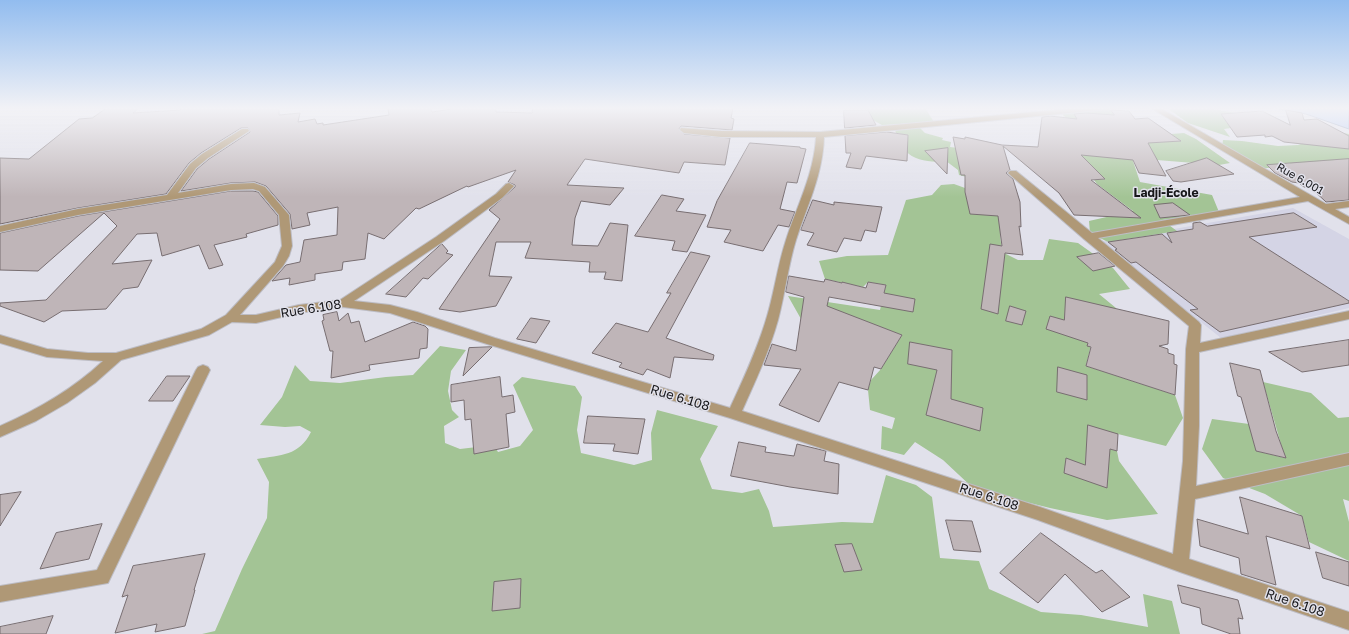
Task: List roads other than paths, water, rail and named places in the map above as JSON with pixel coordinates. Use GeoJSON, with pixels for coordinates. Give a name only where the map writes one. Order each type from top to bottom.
{"type":"FeatureCollection","features":[{"type":"Feature","properties":{"kind":"street"},"geometry":{"type":"LineString","coordinates":[[170,197],[193,166],[205,156],[234,138]]}},
{"type":"Feature","properties":{"kind":"street"},"geometry":{"type":"LineString","coordinates":[[734,414],[758,359],[775,310],[790,242],[817,165],[820,150],[820,138]]}},
{"type":"Feature","properties":{"kind":"street","name":"Rue 6.001"},"geometry":{"type":"LineString","coordinates":[[1206,138],[1349,221]]}},
{"type":"Feature","properties":{"kind":"street"},"geometry":{"type":"LineString","coordinates":[[1012,173],[1195,325],[1192,349],[1192,427],[1188,494],[1180,564]]}},
{"type":"Feature","properties":{"kind":"street"},"geometry":{"type":"LineString","coordinates":[[0,229],[78,212],[244,186],[254,186],[262,189],[284,215],[287,246],[284,256],[230,318],[205,332],[116,357],[47,352],[0,339]]}},
{"type":"Feature","properties":{"kind":"street"},"geometry":{"type":"LineString","coordinates":[[342,303],[440,239],[499,196],[509,186]]}},
{"type":"Feature","properties":{"kind":"street"},"geometry":{"type":"LineString","coordinates":[[1088,237],[1309,198]]}},
{"type":"Feature","properties":{"kind":"street"},"geometry":{"type":"LineString","coordinates":[[1324,207],[1349,204]]}},
{"type":"Feature","properties":{"kind":"street","name":"Rue 6.108"},"geometry":{"type":"LineString","coordinates":[[230,318],[256,319],[299,309],[342,303],[413,315],[491,341],[734,414],[1032,511],[1180,564],[1349,621]]}},
{"type":"Feature","properties":{"kind":"street"},"geometry":{"type":"LineString","coordinates":[[1192,349],[1349,315]]}},
{"type":"Feature","properties":{"kind":"street"},"geometry":{"type":"LineString","coordinates":[[0,432],[39,414],[97,375],[116,357]]}},
{"type":"Feature","properties":{"kind":"street"},"geometry":{"type":"LineString","coordinates":[[0,594],[102,577],[203,370]]}},
{"type":"Feature","properties":{"kind":"street"},"geometry":{"type":"LineString","coordinates":[[1188,494],[1349,459]]}},
{"type":"Feature","properties":{"kind":"district","name":"Ladji-École"},"geometry":{"type":"Point","coordinates":[1166,193]}}]}
